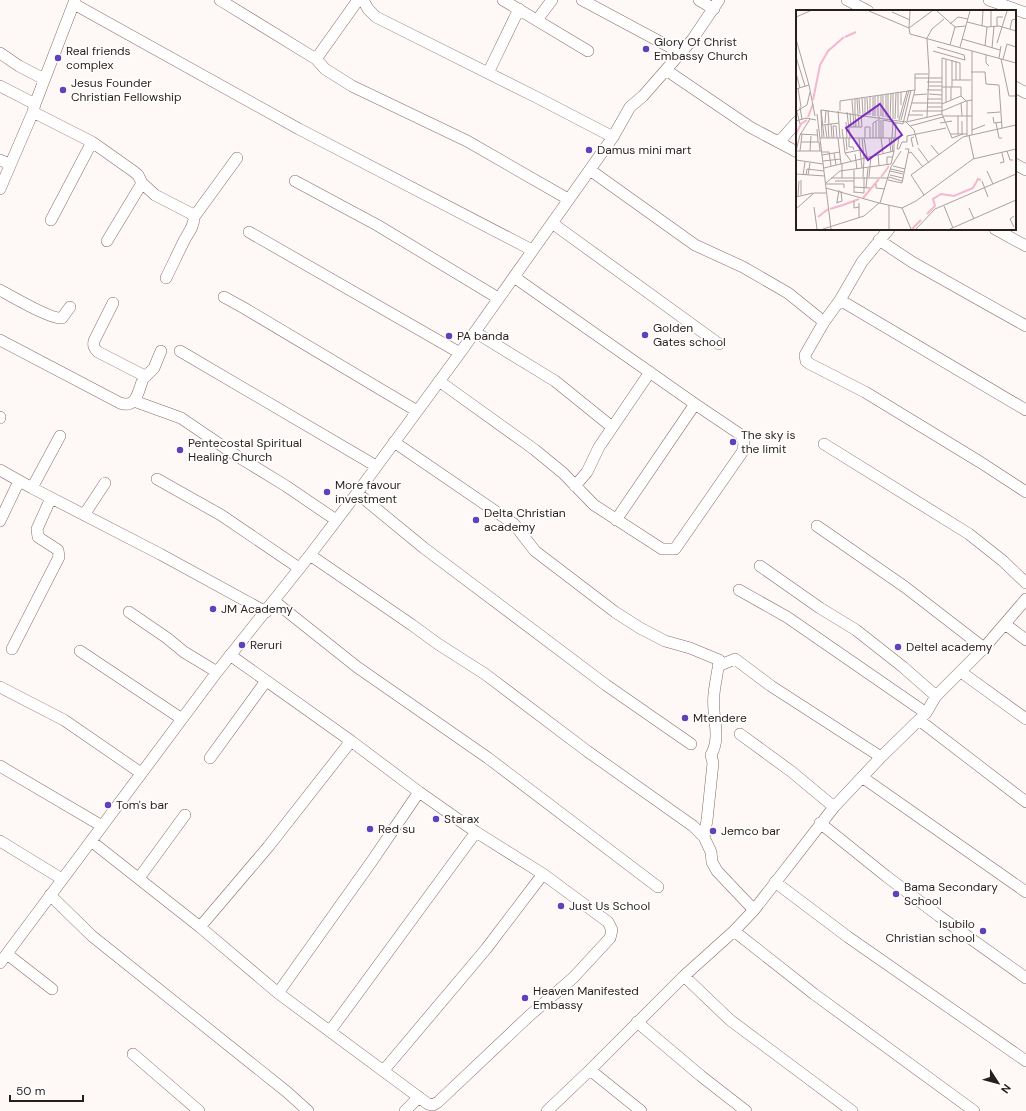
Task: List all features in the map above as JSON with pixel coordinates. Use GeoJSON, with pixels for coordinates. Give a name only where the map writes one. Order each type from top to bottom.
{"type":"FeatureCollection","features":[{"type":"Feature","properties":{"kind":"street"},"geometry":{"type":"LineString","coordinates":[[220,0],[299,50],[316,59],[324,69],[352,86],[467,141],[568,200]]}},
{"type":"Feature","properties":{"kind":"street"},"geometry":{"type":"LineString","coordinates":[[316,59],[358,0]]}},
{"type":"Feature","properties":{"kind":"street"},"geometry":{"type":"LineString","coordinates":[[364,0],[368,9],[376,17],[613,138]]}},
{"type":"Feature","properties":{"kind":"street"},"geometry":{"type":"LineString","coordinates":[[503,0],[588,51]]}},
{"type":"Feature","properties":{"kind":"street"},"geometry":{"type":"LineString","coordinates":[[537,20],[552,0]]}},
{"type":"Feature","properties":{"kind":"street"},"geometry":{"type":"LineString","coordinates":[[582,0],[681,53]]}},
{"type":"Feature","properties":{"kind":"street"},"geometry":{"type":"LineString","coordinates":[[52,989],[3,959],[217,672],[274,602],[357,493],[460,353],[613,138],[630,107],[643,96],[681,53],[717,4],[699,0]]}},
{"type":"Feature","properties":{"kind":"street"},"geometry":{"type":"LineString","coordinates":[[847,0],[866,10]]}},
{"type":"Feature","properties":{"kind":"street"},"geometry":{"type":"LineString","coordinates":[[990,0],[1026,13]]}},
{"type":"Feature","properties":{"kind":"street"},"geometry":{"type":"LineString","coordinates":[[0,189],[5,162],[34,108],[74,2],[299,129],[532,250]]}},
{"type":"Feature","properties":{"kind":"street"},"geometry":{"type":"LineString","coordinates":[[488,73],[519,9]]}},
{"type":"Feature","properties":{"kind":"street"},"geometry":{"type":"LineString","coordinates":[[0,53],[19,66],[44,79]]}},
{"type":"Feature","properties":{"kind":"street"},"geometry":{"type":"LineString","coordinates":[[666,70],[750,127],[796,151]]}},
{"type":"Feature","properties":{"kind":"street"},"geometry":{"type":"LineString","coordinates":[[0,86],[92,142],[138,175],[142,183],[155,195],[190,213],[194,217]]}},
{"type":"Feature","properties":{"kind":"street"},"geometry":{"type":"LineString","coordinates":[[1016,88],[1026,93]]}},
{"type":"Feature","properties":{"kind":"street"},"geometry":{"type":"LineString","coordinates":[[779,142],[796,123]]}},
{"type":"Feature","properties":{"kind":"street"},"geometry":{"type":"LineString","coordinates":[[50,220],[92,142]]}},
{"type":"Feature","properties":{"kind":"street"},"geometry":{"type":"LineString","coordinates":[[166,278],[192,228],[194,217],[237,158]]}},
{"type":"Feature","properties":{"kind":"street"},"geometry":{"type":"LineString","coordinates":[[1016,165],[1026,170]]}},
{"type":"Feature","properties":{"kind":"street"},"geometry":{"type":"LineString","coordinates":[[590,170],[695,245],[743,268],[788,293],[824,322]]}},
{"type":"Feature","properties":{"kind":"street"},"geometry":{"type":"LineString","coordinates":[[295,181],[390,232],[498,298]]}},
{"type":"Feature","properties":{"kind":"street"},"geometry":{"type":"LineString","coordinates":[[107,241],[142,183]]}},
{"type":"Feature","properties":{"kind":"street"},"geometry":{"type":"LineString","coordinates":[[552,223],[719,344]]}},
{"type":"Feature","properties":{"kind":"street"},"geometry":{"type":"LineString","coordinates":[[888,230],[862,262],[840,300],[824,322],[805,355],[806,361],[865,392],[980,462],[1026,492]]}},
{"type":"Feature","properties":{"kind":"street"},"geometry":{"type":"LineString","coordinates":[[997,230],[1026,246]]}},
{"type":"Feature","properties":{"kind":"street"},"geometry":{"type":"LineString","coordinates":[[249,232],[460,353]]}},
{"type":"Feature","properties":{"kind":"street"},"geometry":{"type":"LineString","coordinates":[[880,240],[912,262],[1026,326]]}},
{"type":"Feature","properties":{"kind":"street"},"geometry":{"type":"LineString","coordinates":[[439,381],[535,450],[563,473],[594,505],[662,549],[675,549],[743,451],[744,443],[741,435],[514,277]]}},
{"type":"Feature","properties":{"kind":"street"},"geometry":{"type":"LineString","coordinates":[[0,290],[55,318],[62,318],[70,307]]}},
{"type":"Feature","properties":{"kind":"street"},"geometry":{"type":"LineString","coordinates":[[224,297],[417,411]]}},
{"type":"Feature","properties":{"kind":"street"},"geometry":{"type":"LineString","coordinates":[[840,300],[1026,410]]}},
{"type":"Feature","properties":{"kind":"street"},"geometry":{"type":"LineString","coordinates":[[113,303],[94,341],[95,349],[98,352],[141,374],[143,379]]}},
{"type":"Feature","properties":{"kind":"street"},"geometry":{"type":"LineString","coordinates":[[475,332],[555,381],[612,427]]}},
{"type":"Feature","properties":{"kind":"street"},"geometry":{"type":"LineString","coordinates":[[0,340],[120,403],[128,405],[134,401],[143,379],[154,368],[161,351]]}},
{"type":"Feature","properties":{"kind":"street"},"geometry":{"type":"LineString","coordinates":[[180,351],[376,466]]}},
{"type":"Feature","properties":{"kind":"street"},"geometry":{"type":"LineString","coordinates":[[575,486],[586,472],[598,447],[650,372]]}},
{"type":"Feature","properties":{"kind":"street"},"geometry":{"type":"LineString","coordinates":[[134,401],[181,418],[336,520]]}},
{"type":"Feature","properties":{"kind":"street"},"geometry":{"type":"LineString","coordinates":[[616,520],[695,404]]}},
{"type":"Feature","properties":{"kind":"street"},"geometry":{"type":"LineString","coordinates":[[32,488],[60,436]]}},
{"type":"Feature","properties":{"kind":"street"},"geometry":{"type":"LineString","coordinates":[[394,442],[514,524],[535,552],[615,612],[640,628],[665,641],[690,648],[719,660],[713,695],[716,734],[715,749],[711,755],[713,763],[704,837]]}},
{"type":"Feature","properties":{"kind":"street"},"geometry":{"type":"LineString","coordinates":[[824,444],[969,534],[1003,561],[1026,583]]}},
{"type":"Feature","properties":{"kind":"street"},"geometry":{"type":"LineString","coordinates":[[0,470],[84,516],[160,554],[266,612]]}},
{"type":"Feature","properties":{"kind":"street"},"geometry":{"type":"LineString","coordinates":[[157,479],[221,515],[299,568]]}},
{"type":"Feature","properties":{"kind":"street"},"geometry":{"type":"LineString","coordinates":[[0,521],[19,481]]}},
{"type":"Feature","properties":{"kind":"street"},"geometry":{"type":"LineString","coordinates":[[84,516],[105,483]]}},
{"type":"Feature","properties":{"kind":"street"},"geometry":{"type":"LineString","coordinates":[[357,493],[424,548],[600,680],[691,744]]}},
{"type":"Feature","properties":{"kind":"street"},"geometry":{"type":"LineString","coordinates":[[12,649],[59,557],[58,550],[38,537],[37,529],[52,498]]}},
{"type":"Feature","properties":{"kind":"street"},"geometry":{"type":"LineString","coordinates":[[817,526],[905,587],[984,648]]}},
{"type":"Feature","properties":{"kind":"street"},"geometry":{"type":"LineString","coordinates":[[310,555],[438,644],[485,674],[588,751],[693,826],[704,837],[711,852],[712,862],[717,872],[754,910]]}},
{"type":"Feature","properties":{"kind":"street"},"geometry":{"type":"LineString","coordinates":[[760,566],[820,608],[856,630],[903,667],[936,696]]}},
{"type":"Feature","properties":{"kind":"street"},"geometry":{"type":"LineString","coordinates":[[739,590],[787,617],[923,717],[1026,802]]}},
{"type":"Feature","properties":{"kind":"street"},"geometry":{"type":"LineString","coordinates":[[548,1111],[684,976],[734,931],[754,910],[820,823],[881,757],[923,717],[936,696],[984,648],[1026,599]]}},
{"type":"Feature","properties":{"kind":"street"},"geometry":{"type":"LineString","coordinates":[[274,602],[357,667],[488,758],[658,887]]}},
{"type":"Feature","properties":{"kind":"street"},"geometry":{"type":"LineString","coordinates":[[129,612],[167,638],[184,652],[217,672]]}},
{"type":"Feature","properties":{"kind":"street"},"geometry":{"type":"LineString","coordinates":[[1005,624],[1026,640]]}},
{"type":"Feature","properties":{"kind":"street"},"geometry":{"type":"LineString","coordinates":[[80,651],[182,719]]}},
{"type":"Feature","properties":{"kind":"street"},"geometry":{"type":"LineString","coordinates":[[91,841],[200,927],[278,992],[428,1104],[433,1105],[529,1016],[573,978],[610,938],[612,930],[608,922],[542,874],[476,832],[419,792],[351,741],[230,655]]}},
{"type":"Feature","properties":{"kind":"street"},"geometry":{"type":"LineString","coordinates":[[718,666],[735,659],[771,686],[881,757]]}},
{"type":"Feature","properties":{"kind":"street"},"geometry":{"type":"LineString","coordinates":[[961,672],[1026,720]]}},
{"type":"Feature","properties":{"kind":"street"},"geometry":{"type":"LineString","coordinates":[[210,758],[266,681]]}},
{"type":"Feature","properties":{"kind":"street"},"geometry":{"type":"LineString","coordinates":[[0,687],[64,720],[141,773]]}},
{"type":"Feature","properties":{"kind":"street"},"geometry":{"type":"LineString","coordinates":[[740,734],[792,772],[834,807]]}},
{"type":"Feature","properties":{"kind":"street"},"geometry":{"type":"LineString","coordinates":[[200,927],[268,847],[351,741]]}},
{"type":"Feature","properties":{"kind":"street"},"geometry":{"type":"LineString","coordinates":[[0,766],[102,826]]}},
{"type":"Feature","properties":{"kind":"street"},"geometry":{"type":"LineString","coordinates":[[862,777],[1026,892]]}},
{"type":"Feature","properties":{"kind":"street"},"geometry":{"type":"LineString","coordinates":[[278,992],[372,861],[419,792]]}},
{"type":"Feature","properties":{"kind":"street"},"geometry":{"type":"LineString","coordinates":[[139,878],[185,814]]}},
{"type":"Feature","properties":{"kind":"street"},"geometry":{"type":"LineString","coordinates":[[820,823],[915,899],[1026,978]]}},
{"type":"Feature","properties":{"kind":"street"},"geometry":{"type":"LineString","coordinates":[[330,1031],[476,832]]}},
{"type":"Feature","properties":{"kind":"street"},"geometry":{"type":"LineString","coordinates":[[0,841],[62,879]]}},
{"type":"Feature","properties":{"kind":"street"},"geometry":{"type":"LineString","coordinates":[[384,1070],[486,948],[542,874]]}},
{"type":"Feature","properties":{"kind":"street"},"geometry":{"type":"LineString","coordinates":[[775,882],[848,937],[1026,1061]]}},
{"type":"Feature","properties":{"kind":"street"},"geometry":{"type":"LineString","coordinates":[[50,895],[92,936],[287,1092],[308,1111]]}},
{"type":"Feature","properties":{"kind":"street"},"geometry":{"type":"LineString","coordinates":[[734,931],[814,994],[974,1111]]}},
{"type":"Feature","properties":{"kind":"street"},"geometry":{"type":"LineString","coordinates":[[684,976],[730,1020],[852,1111]]}},
{"type":"Feature","properties":{"kind":"street"},"geometry":{"type":"LineString","coordinates":[[637,1022],[746,1111]]}},
{"type":"Feature","properties":{"kind":"street"},"geometry":{"type":"LineString","coordinates":[[133,1054],[199,1111]]}},
{"type":"Feature","properties":{"kind":"street"},"geometry":{"type":"LineString","coordinates":[[590,1070],[641,1111]]}},
{"type":"Feature","properties":{"kind":"street"},"geometry":{"type":"LineString","coordinates":[[405,1111],[419,1097]]}},
{"type":"Feature","properties":{"kind":"place","name":"Glory Of Christ Embassy Church"},"geometry":{"type":"Point","coordinates":[646,49]}},
{"type":"Feature","properties":{"kind":"place","name":"Real friends complex"},"geometry":{"type":"Point","coordinates":[58,58]}},
{"type":"Feature","properties":{"kind":"place","name":"Jesus Founder Christian Fellowship"},"geometry":{"type":"Point","coordinates":[63,90]}},
{"type":"Feature","properties":{"kind":"place","name":"Damus mini mart"},"geometry":{"type":"Point","coordinates":[589,150]}},
{"type":"Feature","properties":{"kind":"place","name":"Golden Gates school"},"geometry":{"type":"Point","coordinates":[645,335]}},
{"type":"Feature","properties":{"kind":"place","name":"PA banda"},"geometry":{"type":"Point","coordinates":[449,336]}},
{"type":"Feature","properties":{"kind":"place","name":"The sky is the limit"},"geometry":{"type":"Point","coordinates":[733,442]}},
{"type":"Feature","properties":{"kind":"place","name":"Pentecostal Spiritual Healing Church"},"geometry":{"type":"Point","coordinates":[180,450]}},
{"type":"Feature","properties":{"kind":"place","name":"More favour investment"},"geometry":{"type":"Point","coordinates":[327,492]}},
{"type":"Feature","properties":{"kind":"place","name":"Delta Christian academy"},"geometry":{"type":"Point","coordinates":[476,520]}},
{"type":"Feature","properties":{"kind":"place","name":"JM Academy"},"geometry":{"type":"Point","coordinates":[213,609]}},
{"type":"Feature","properties":{"kind":"place","name":"Reruri"},"geometry":{"type":"Point","coordinates":[242,645]}},
{"type":"Feature","properties":{"kind":"place","name":"Deltel academy"},"geometry":{"type":"Point","coordinates":[898,647]}},
{"type":"Feature","properties":{"kind":"place","name":"Mtendere"},"geometry":{"type":"Point","coordinates":[685,718]}},
{"type":"Feature","properties":{"kind":"place","name":"Tom's bar"},"geometry":{"type":"Point","coordinates":[108,805]}},
{"type":"Feature","properties":{"kind":"place","name":"Starax"},"geometry":{"type":"Point","coordinates":[436,819]}},
{"type":"Feature","properties":{"kind":"place","name":"Red su"},"geometry":{"type":"Point","coordinates":[370,829]}},
{"type":"Feature","properties":{"kind":"place","name":"Jemco bar"},"geometry":{"type":"Point","coordinates":[713,831]}},
{"type":"Feature","properties":{"kind":"place","name":"Bama Secondary School"},"geometry":{"type":"Point","coordinates":[896,894]}},
{"type":"Feature","properties":{"kind":"place","name":"Just Us School"},"geometry":{"type":"Point","coordinates":[561,906]}},
{"type":"Feature","properties":{"kind":"place","name":"Isubilo Christian school"},"geometry":{"type":"Point","coordinates":[983,931]}},
{"type":"Feature","properties":{"kind":"place","name":"Heaven Manifested Embassy"},"geometry":{"type":"Point","coordinates":[525,998]}}]}
